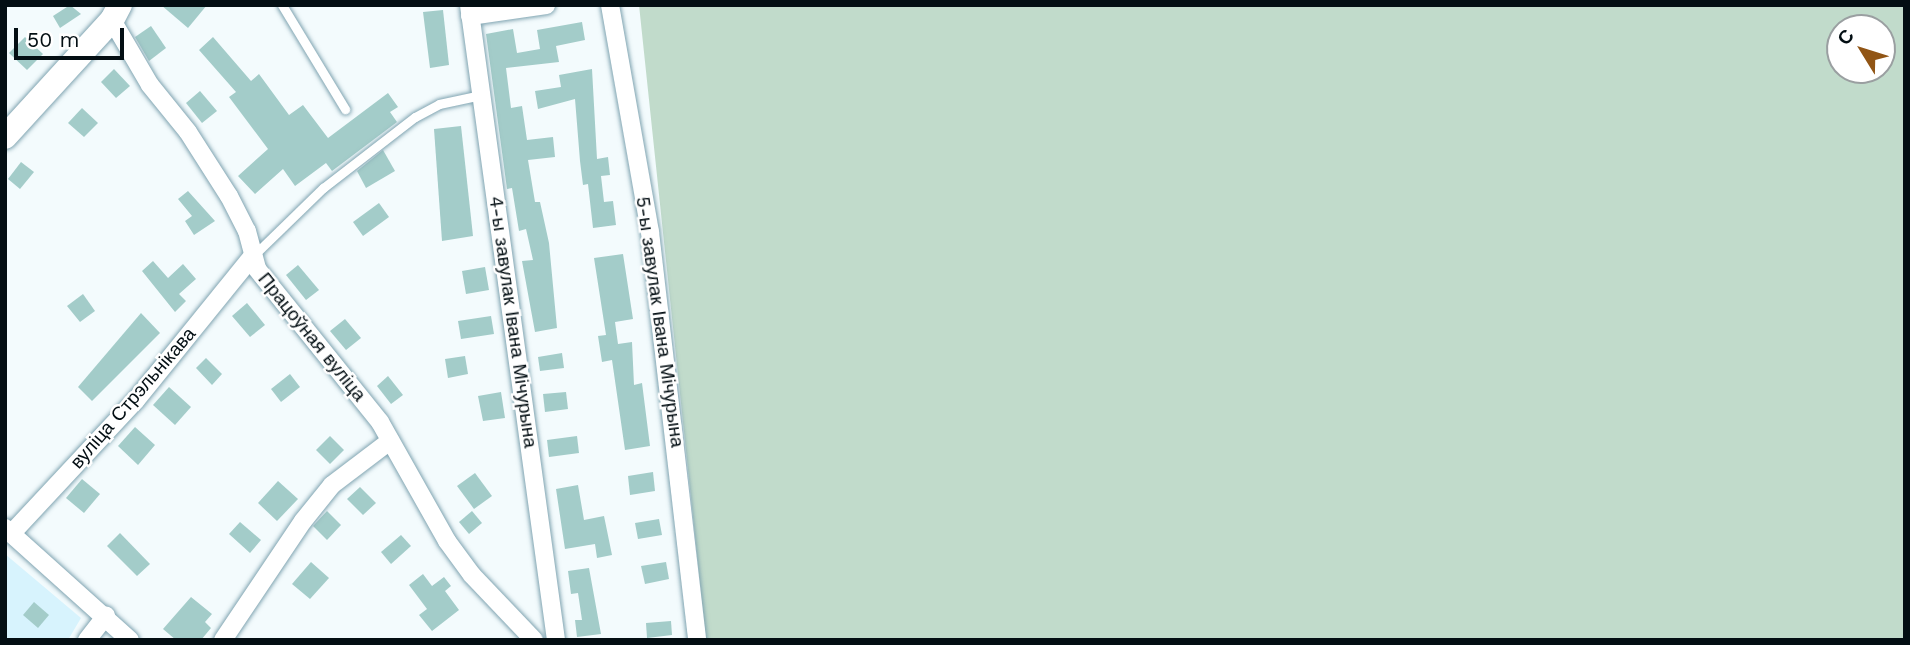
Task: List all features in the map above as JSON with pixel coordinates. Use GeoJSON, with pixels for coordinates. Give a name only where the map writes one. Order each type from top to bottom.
{"type":"FeatureCollection","features":[{"type":"Feature","properties":{"kind":"street"},"geometry":{"type":"LineString","coordinates":[[470,11],[546,5]]}},
{"type":"Feature","properties":{"kind":"street","name":"5-ы завулак Івана Мічурына"},"geometry":{"type":"LineString","coordinates":[[610,5],[650,232],[697,640]]}},
{"type":"Feature","properties":{"kind":"street","name":"4-ы завулак Івана Мічурына"},"geometry":{"type":"LineString","coordinates":[[470,11],[555,632]]}},
{"type":"Feature","properties":{"kind":"street"},"geometry":{"type":"LineString","coordinates":[[5,137],[116,13]]}},
{"type":"Feature","properties":{"kind":"street","name":"Працоўная вуліца"},"geometry":{"type":"LineString","coordinates":[[116,13],[150,85],[229,196],[247,231],[251,258],[380,422],[447,541],[483,589],[531,637]]}},
{"type":"Feature","properties":{"kind":"street","name":"вуліца Стрэльнікава"},"geometry":{"type":"LineString","coordinates":[[7,535],[136,400],[251,258]]}},
{"type":"Feature","properties":{"kind":"street"},"geometry":{"type":"LineString","coordinates":[[223,640],[332,485],[390,441]]}},
{"type":"Feature","properties":{"kind":"street"},"geometry":{"type":"LineString","coordinates":[[7,535],[106,616],[130,640]]}},
{"type":"Feature","properties":{"kind":"street"},"geometry":{"type":"LineString","coordinates":[[87,640],[106,616]]}},
{"type":"Feature","properties":{"kind":"street"},"geometry":{"type":"LineString","coordinates":[[531,637],[555,632]]}},
{"type":"Feature","properties":{"kind":"lane"},"geometry":{"type":"LineString","coordinates":[[282,5],[345,110]]}},
{"type":"Feature","properties":{"kind":"lane"},"geometry":{"type":"LineString","coordinates":[[251,258],[323,188],[415,117],[439,104],[481,95]]}},
{"type":"Feature","properties":{"kind":"shaded area"},"geometry":{"type":"Polygon","coordinates":[[[5,554],[81,618],[68,640],[5,640],[5,554]]]}},
{"type":"Feature","properties":{"kind":"green space"},"geometry":{"type":"Polygon","coordinates":[[[639,5],[1905,5],[1905,640],[706,640],[639,5]]]}},
{"type":"Feature","properties":{"kind":"building"},"geometry":{"type":"Polygon","coordinates":[[[70,5],[81,14],[60,28],[53,16],[70,5]]]}},
{"type":"Feature","properties":{"kind":"building"},"geometry":{"type":"Polygon","coordinates":[[[161,5],[207,5],[188,28],[161,5]]]}},
{"type":"Feature","properties":{"kind":"building"},"geometry":{"type":"Polygon","coordinates":[[[443,10],[449,65],[430,68],[423,12],[443,10]]]}},
{"type":"Feature","properties":{"kind":"building"},"geometry":{"type":"Polygon","coordinates":[[[582,22],[585,40],[556,46],[559,62],[506,68],[511,108],[522,106],[527,140],[553,137],[555,157],[528,160],[535,202],[540,202],[549,243],[557,328],[535,332],[522,261],[533,260],[526,229],[519,231],[512,188],[507,189],[486,34],[513,29],[517,53],[540,49],[537,30],[582,22]]]}},
{"type":"Feature","properties":{"kind":"building"},"geometry":{"type":"Polygon","coordinates":[[[151,26],[166,48],[149,61],[135,37],[151,26]]]}},
{"type":"Feature","properties":{"kind":"building"},"geometry":{"type":"Polygon","coordinates":[[[25,37],[43,54],[27,70],[9,53],[25,37]]]}},
{"type":"Feature","properties":{"kind":"building"},"geometry":{"type":"Polygon","coordinates":[[[213,37],[251,81],[259,74],[289,115],[303,105],[328,138],[388,93],[398,107],[390,112],[397,122],[332,171],[326,163],[295,186],[283,169],[255,194],[238,176],[268,149],[229,97],[236,92],[199,50],[213,37]]]}},
{"type":"Feature","properties":{"kind":"building"},"geometry":{"type":"Polygon","coordinates":[[[114,69],[130,86],[116,98],[101,82],[114,69]]]}},
{"type":"Feature","properties":{"kind":"building"},"geometry":{"type":"Polygon","coordinates":[[[592,69],[597,159],[608,157],[610,175],[601,176],[604,202],[613,201],[616,225],[593,228],[588,184],[583,185],[575,99],[538,109],[535,91],[561,87],[559,75],[592,69]]]}},
{"type":"Feature","properties":{"kind":"building"},"geometry":{"type":"Polygon","coordinates":[[[200,91],[217,111],[202,123],[186,103],[200,91]]]}},
{"type":"Feature","properties":{"kind":"building"},"geometry":{"type":"Polygon","coordinates":[[[82,108],[98,123],[84,137],[68,123],[82,108]]]}},
{"type":"Feature","properties":{"kind":"building"},"geometry":{"type":"Polygon","coordinates":[[[461,126],[473,236],[442,241],[434,129],[461,126]]]}},
{"type":"Feature","properties":{"kind":"building"},"geometry":{"type":"Polygon","coordinates":[[[383,150],[395,171],[366,188],[357,171],[383,150]]]}},
{"type":"Feature","properties":{"kind":"building"},"geometry":{"type":"Polygon","coordinates":[[[21,162],[34,172],[20,189],[8,179],[21,162]]]}},
{"type":"Feature","properties":{"kind":"building"},"geometry":{"type":"Polygon","coordinates":[[[188,191],[215,221],[194,235],[185,221],[192,216],[178,199],[188,191]]]}},
{"type":"Feature","properties":{"kind":"building"},"geometry":{"type":"Polygon","coordinates":[[[379,203],[389,217],[363,236],[353,222],[379,203]]]}},
{"type":"Feature","properties":{"kind":"building"},"geometry":{"type":"Polygon","coordinates":[[[623,254],[633,319],[615,322],[618,344],[632,342],[634,385],[642,383],[650,446],[625,450],[612,360],[602,362],[598,336],[606,335],[594,258],[623,254]]]}},
{"type":"Feature","properties":{"kind":"building"},"geometry":{"type":"Polygon","coordinates":[[[153,261],[168,278],[183,264],[196,279],[179,294],[186,301],[175,312],[142,271],[153,261]]]}},
{"type":"Feature","properties":{"kind":"building"},"geometry":{"type":"Polygon","coordinates":[[[298,265],[319,290],[306,300],[286,275],[298,265]]]}},
{"type":"Feature","properties":{"kind":"building"},"geometry":{"type":"Polygon","coordinates":[[[485,267],[489,290],[466,294],[462,271],[485,267]]]}},
{"type":"Feature","properties":{"kind":"building"},"geometry":{"type":"Polygon","coordinates":[[[83,294],[95,311],[80,322],[67,306],[83,294]]]}},
{"type":"Feature","properties":{"kind":"building"},"geometry":{"type":"Polygon","coordinates":[[[247,303],[265,325],[250,337],[232,316],[247,303]]]}},
{"type":"Feature","properties":{"kind":"building"},"geometry":{"type":"Polygon","coordinates":[[[141,313],[160,333],[92,401],[78,387],[141,313]]]}},
{"type":"Feature","properties":{"kind":"building"},"geometry":{"type":"Polygon","coordinates":[[[491,316],[494,334],[461,339],[458,321],[491,316]]]}},
{"type":"Feature","properties":{"kind":"building"},"geometry":{"type":"Polygon","coordinates":[[[345,319],[361,338],[346,350],[330,331],[345,319]]]}},
{"type":"Feature","properties":{"kind":"building"},"geometry":{"type":"Polygon","coordinates":[[[562,353],[564,368],[540,371],[538,357],[562,353]]]}},
{"type":"Feature","properties":{"kind":"building"},"geometry":{"type":"Polygon","coordinates":[[[465,356],[468,374],[448,378],[445,359],[465,356]]]}},
{"type":"Feature","properties":{"kind":"building"},"geometry":{"type":"Polygon","coordinates":[[[206,358],[222,374],[212,385],[196,368],[206,358]]]}},
{"type":"Feature","properties":{"kind":"building"},"geometry":{"type":"Polygon","coordinates":[[[290,374],[300,387],[281,402],[271,389],[290,374]]]}},
{"type":"Feature","properties":{"kind":"building"},"geometry":{"type":"Polygon","coordinates":[[[388,376],[403,395],[391,404],[377,386],[388,376]]]}},
{"type":"Feature","properties":{"kind":"building"},"geometry":{"type":"Polygon","coordinates":[[[169,387],[191,407],[175,425],[153,405],[169,387]]]}},
{"type":"Feature","properties":{"kind":"building"},"geometry":{"type":"Polygon","coordinates":[[[501,392],[505,418],[483,421],[478,396],[501,392]]]}},
{"type":"Feature","properties":{"kind":"building"},"geometry":{"type":"Polygon","coordinates":[[[566,392],[568,409],[545,412],[543,394],[566,392]]]}},
{"type":"Feature","properties":{"kind":"building"},"geometry":{"type":"Polygon","coordinates":[[[135,427],[155,445],[138,465],[118,446],[135,427]]]}},
{"type":"Feature","properties":{"kind":"building"},"geometry":{"type":"Polygon","coordinates":[[[330,436],[344,450],[330,464],[316,450],[330,436]]]}},
{"type":"Feature","properties":{"kind":"building"},"geometry":{"type":"Polygon","coordinates":[[[577,436],[579,453],[549,457],[547,440],[577,436]]]}},
{"type":"Feature","properties":{"kind":"building"},"geometry":{"type":"Polygon","coordinates":[[[653,472],[655,491],[630,495],[628,476],[653,472]]]}},
{"type":"Feature","properties":{"kind":"building"},"geometry":{"type":"Polygon","coordinates":[[[475,473],[492,496],[474,509],[457,486],[475,473]]]}},
{"type":"Feature","properties":{"kind":"building"},"geometry":{"type":"Polygon","coordinates":[[[82,479],[100,494],[84,513],[66,498],[82,479]]]}},
{"type":"Feature","properties":{"kind":"building"},"geometry":{"type":"Polygon","coordinates":[[[278,481],[298,499],[277,521],[258,503],[278,481]]]}},
{"type":"Feature","properties":{"kind":"building"},"geometry":{"type":"Polygon","coordinates":[[[578,485],[584,520],[604,516],[612,555],[597,558],[595,544],[565,549],[556,489],[578,485]]]}},
{"type":"Feature","properties":{"kind":"building"},"geometry":{"type":"Polygon","coordinates":[[[360,487],[376,503],[363,515],[347,499],[360,487]]]}},
{"type":"Feature","properties":{"kind":"building"},"geometry":{"type":"Polygon","coordinates":[[[327,511],[341,525],[327,540],[313,526],[327,511]]]}},
{"type":"Feature","properties":{"kind":"building"},"geometry":{"type":"Polygon","coordinates":[[[472,511],[482,523],[469,534],[459,522],[472,511]]]}},
{"type":"Feature","properties":{"kind":"building"},"geometry":{"type":"Polygon","coordinates":[[[659,519],[662,535],[638,539],[635,523],[659,519]]]}},
{"type":"Feature","properties":{"kind":"building"},"geometry":{"type":"Polygon","coordinates":[[[240,522],[261,540],[250,553],[229,534],[240,522]]]}},
{"type":"Feature","properties":{"kind":"building"},"geometry":{"type":"Polygon","coordinates":[[[120,533],[150,564],[137,576],[107,546],[120,533]]]}},
{"type":"Feature","properties":{"kind":"building"},"geometry":{"type":"Polygon","coordinates":[[[401,535],[411,546],[391,564],[381,552],[401,535]]]}},
{"type":"Feature","properties":{"kind":"building"},"geometry":{"type":"Polygon","coordinates":[[[311,562],[329,578],[310,599],[292,584],[311,562]]]}},
{"type":"Feature","properties":{"kind":"building"},"geometry":{"type":"Polygon","coordinates":[[[666,562],[669,579],[645,584],[641,566],[666,562]]]}},
{"type":"Feature","properties":{"kind":"building"},"geometry":{"type":"Polygon","coordinates":[[[589,568],[601,634],[577,637],[575,620],[582,620],[578,593],[571,594],[568,571],[589,568]]]}},
{"type":"Feature","properties":{"kind":"building"},"geometry":{"type":"Polygon","coordinates":[[[423,574],[432,586],[444,577],[451,586],[445,591],[459,610],[432,631],[419,615],[427,609],[409,585],[423,574]]]}},
{"type":"Feature","properties":{"kind":"building"},"geometry":{"type":"Polygon","coordinates":[[[191,597],[212,614],[205,622],[211,628],[201,640],[176,640],[163,629],[191,597]]]}},
{"type":"Feature","properties":{"kind":"building"},"geometry":{"type":"Polygon","coordinates":[[[34,602],[49,615],[38,628],[23,615],[34,602]]]}},
{"type":"Feature","properties":{"kind":"building"},"geometry":{"type":"Polygon","coordinates":[[[671,621],[672,635],[647,638],[646,623],[671,621]]]}}]}
